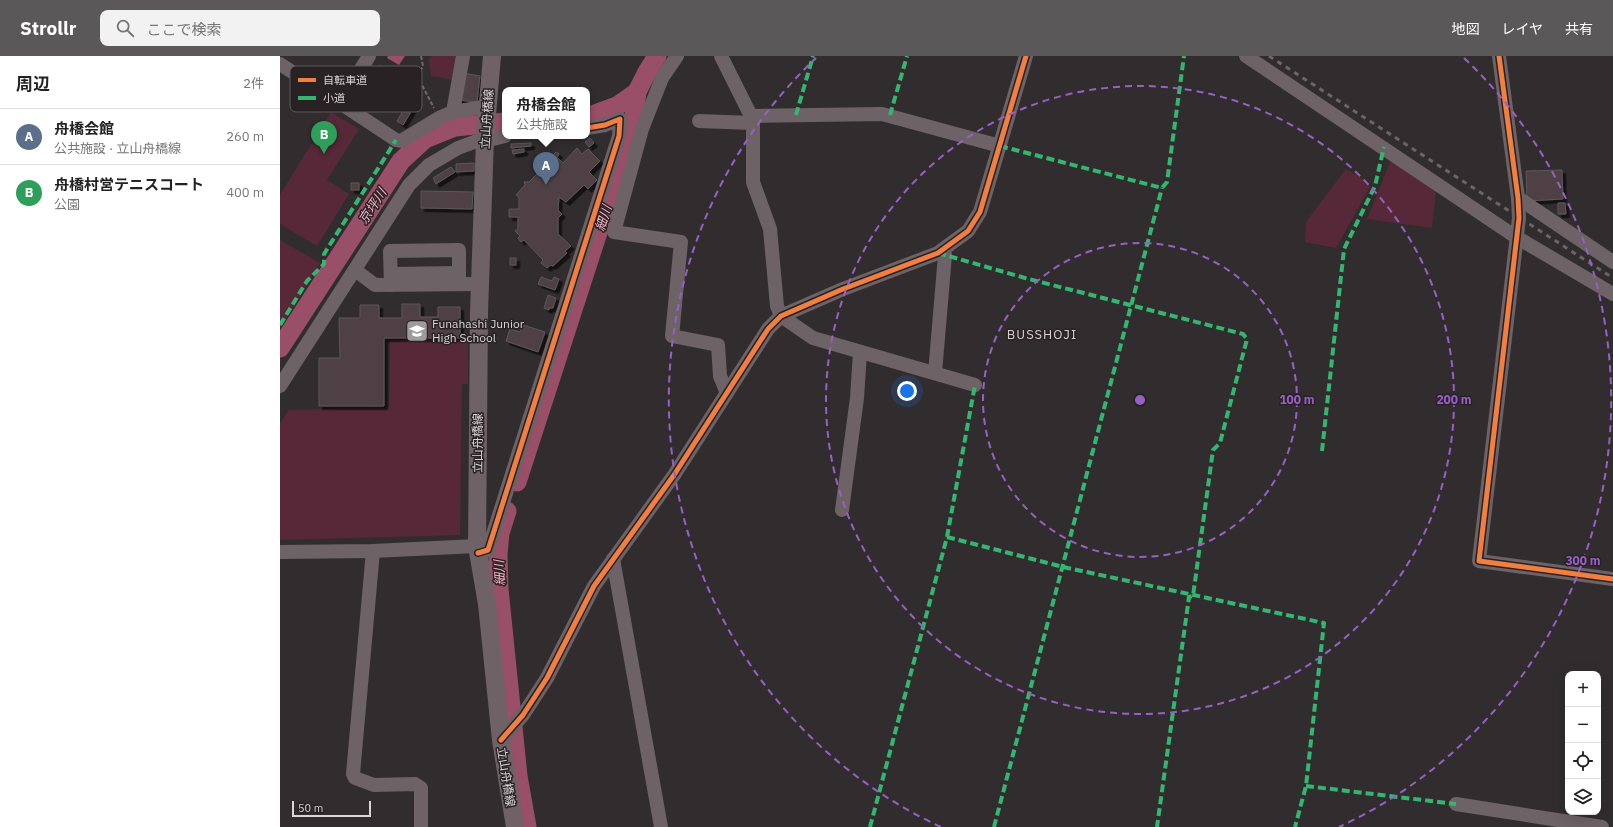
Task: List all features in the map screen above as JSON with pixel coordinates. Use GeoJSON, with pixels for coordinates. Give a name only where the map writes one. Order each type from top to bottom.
{"type":"FeatureCollection","features":[{"type":"Feature","properties":{"kind":"main road","name":"立山舟橋線"},"geometry":{"type":"LineString","coordinates":[[492,56],[485,139],[480,284],[478,549],[487,604],[501,740],[514,827]]}},
{"type":"Feature","properties":{"kind":"street"},"geometry":{"type":"LineString","coordinates":[[363,66],[369,56]]}},
{"type":"Feature","properties":{"kind":"street"},"geometry":{"type":"LineString","coordinates":[[453,112],[463,56]]}},
{"type":"Feature","properties":{"kind":"street"},"geometry":{"type":"LineString","coordinates":[[677,56],[662,78],[642,129],[614,232],[681,242],[672,336],[718,345],[720,376],[727,393]]}},
{"type":"Feature","properties":{"kind":"street"},"geometry":{"type":"LineString","coordinates":[[721,56],[753,120],[753,182],[770,229],[777,306],[781,316],[813,338],[976,385]]}},
{"type":"Feature","properties":{"kind":"street"},"geometry":{"type":"LineString","coordinates":[[501,740],[523,715],[548,678],[594,586],[674,475],[768,329],[781,316],[938,253],[968,231],[980,212],[1026,56]]}},
{"type":"Feature","properties":{"kind":"street"},"geometry":{"type":"LineString","coordinates":[[1246,56],[1516,237],[1613,294]]}},
{"type":"Feature","properties":{"kind":"street"},"geometry":{"type":"LineString","coordinates":[[1499,56],[1518,198],[1519,218],[1479,561],[1613,579]]}},
{"type":"Feature","properties":{"kind":"street"},"geometry":{"type":"LineString","coordinates":[[280,64],[290,70]]}},
{"type":"Feature","properties":{"kind":"street"},"geometry":{"type":"LineString","coordinates":[[354,112],[396,140],[401,140],[439,118],[453,112],[488,106]]}},
{"type":"Feature","properties":{"kind":"street"},"geometry":{"type":"LineString","coordinates":[[699,121],[882,114],[1000,146]]}},
{"type":"Feature","properties":{"kind":"street"},"geometry":{"type":"LineString","coordinates":[[280,552],[488,550],[619,136],[620,119],[605,125],[590,128]]}},
{"type":"Feature","properties":{"kind":"street"},"geometry":{"type":"LineString","coordinates":[[280,386],[409,185],[429,165],[458,148],[485,139],[502,136]]}},
{"type":"Feature","properties":{"kind":"street"},"geometry":{"type":"LineString","coordinates":[[1518,198],[1613,262]]}},
{"type":"Feature","properties":{"kind":"street"},"geometry":{"type":"LineString","coordinates":[[391,279],[390,251],[406,250],[459,250],[459,279]]}},
{"type":"Feature","properties":{"kind":"street"},"geometry":{"type":"LineString","coordinates":[[935,373],[945,255]]}},
{"type":"Feature","properties":{"kind":"street"},"geometry":{"type":"LineString","coordinates":[[355,270],[376,285],[391,279],[459,279],[480,284]]}},
{"type":"Feature","properties":{"kind":"street"},"geometry":{"type":"LineString","coordinates":[[842,510],[856,398],[860,352]]}},
{"type":"Feature","properties":{"kind":"street"},"geometry":{"type":"LineString","coordinates":[[373,551],[353,774],[355,778],[374,785],[416,784],[419,786],[421,788],[421,827]]}},
{"type":"Feature","properties":{"kind":"street"},"geometry":{"type":"LineString","coordinates":[[614,559],[661,827]]}},
{"type":"Feature","properties":{"kind":"street"},"geometry":{"type":"LineString","coordinates":[[1456,804],[1602,827]]}},
{"type":"Feature","properties":{"kind":"path"},"geometry":{"type":"LineString","coordinates":[[421,56],[422,66]]}},
{"type":"Feature","properties":{"kind":"path"},"geometry":{"type":"LineString","coordinates":[[422,85],[439,118]]}},
{"type":"Feature","properties":{"kind":"shaded area"},"geometry":{"type":"Polygon","coordinates":[[[388,56],[405,56],[399,65],[387,58],[388,56]]]}},
{"type":"Feature","properties":{"kind":"shaded area"},"geometry":{"type":"Polygon","coordinates":[[[431,56],[459,56],[455,80],[431,76],[429,59],[431,56]]]}},
{"type":"Feature","properties":{"kind":"shaded area"},"geometry":{"type":"Polygon","coordinates":[[[331,112],[359,129],[327,180],[349,194],[317,246],[280,224],[280,195],[331,112]]]}},
{"type":"Feature","properties":{"kind":"shaded area"},"geometry":{"type":"Polygon","coordinates":[[[1391,160],[1436,191],[1432,228],[1367,219],[1391,160]]]}},
{"type":"Feature","properties":{"kind":"shaded area"},"geometry":{"type":"Polygon","coordinates":[[[1346,169],[1363,179],[1370,187],[1336,248],[1305,242],[1306,222],[1346,169]]]}},
{"type":"Feature","properties":{"kind":"shaded area"},"geometry":{"type":"Polygon","coordinates":[[[280,240],[320,263],[280,329],[280,240]]]}},
{"type":"Feature","properties":{"kind":"shaded area"},"geometry":{"type":"Polygon","coordinates":[[[468,339],[468,384],[462,384],[460,535],[280,540],[280,423],[289,410],[389,407],[390,340],[468,339]]]}},
{"type":"Feature","properties":{"kind":"building"},"geometry":{"type":"Polygon","coordinates":[[[463,73],[480,76],[477,102],[458,100],[463,73]]]}},
{"type":"Feature","properties":{"kind":"building"},"geometry":{"type":"Polygon","coordinates":[[[402,112],[411,112],[403,125],[397,121],[402,112]]]}},
{"type":"Feature","properties":{"kind":"building"},"geometry":{"type":"Polygon","coordinates":[[[590,138],[594,143],[589,147],[585,142],[590,138]]]}},
{"type":"Feature","properties":{"kind":"building"},"geometry":{"type":"Polygon","coordinates":[[[531,143],[531,146],[511,148],[511,144],[531,143]]]}},
{"type":"Feature","properties":{"kind":"building"},"geometry":{"type":"Polygon","coordinates":[[[577,148],[582,154],[588,149],[600,161],[589,172],[597,180],[588,189],[584,185],[566,202],[559,197],[558,210],[562,214],[558,218],[558,234],[571,246],[565,251],[567,253],[553,266],[551,265],[547,268],[541,263],[543,260],[524,240],[521,242],[518,238],[520,236],[515,231],[518,229],[518,217],[509,217],[509,209],[519,209],[519,197],[516,195],[525,185],[524,182],[529,182],[554,157],[553,155],[556,152],[559,154],[557,157],[563,163],[577,148]]]}},
{"type":"Feature","properties":{"kind":"building"},"geometry":{"type":"Polygon","coordinates":[[[524,149],[524,152],[513,154],[512,150],[524,149]]]}},
{"type":"Feature","properties":{"kind":"building"},"geometry":{"type":"Polygon","coordinates":[[[474,163],[474,171],[456,172],[456,164],[474,163]]]}},
{"type":"Feature","properties":{"kind":"building"},"geometry":{"type":"Polygon","coordinates":[[[451,167],[455,172],[436,184],[433,178],[451,167]]]}},
{"type":"Feature","properties":{"kind":"building"},"geometry":{"type":"Polygon","coordinates":[[[1562,170],[1563,199],[1527,201],[1526,171],[1562,170]]]}},
{"type":"Feature","properties":{"kind":"building"},"geometry":{"type":"Polygon","coordinates":[[[351,183],[359,183],[359,190],[351,190],[351,183]]]}},
{"type":"Feature","properties":{"kind":"building"},"geometry":{"type":"Polygon","coordinates":[[[421,191],[473,192],[472,209],[421,208],[421,191]]]}},
{"type":"Feature","properties":{"kind":"building"},"geometry":{"type":"Polygon","coordinates":[[[1558,203],[1565,203],[1566,214],[1558,214],[1558,203]]]}},
{"type":"Feature","properties":{"kind":"building"},"geometry":{"type":"Polygon","coordinates":[[[510,258],[516,258],[516,265],[510,265],[510,258]]]}},
{"type":"Feature","properties":{"kind":"building"},"geometry":{"type":"Polygon","coordinates":[[[541,277],[552,281],[554,277],[559,279],[555,290],[538,284],[541,277]]]}},
{"type":"Feature","properties":{"kind":"building"},"geometry":{"type":"Polygon","coordinates":[[[548,295],[556,298],[553,308],[549,308],[549,310],[544,308],[548,295]]]}},
{"type":"Feature","properties":{"kind":"building"},"geometry":{"type":"Polygon","coordinates":[[[402,304],[420,304],[420,317],[438,317],[438,307],[460,307],[460,338],[384,338],[384,406],[319,406],[319,358],[340,358],[339,318],[360,318],[360,305],[379,305],[379,318],[402,318],[402,304]]]}},
{"type":"Feature","properties":{"kind":"building"},"geometry":{"type":"Polygon","coordinates":[[[523,325],[545,332],[538,352],[506,341],[510,329],[520,332],[523,325]]]}},
{"type":"Feature","properties":{"kind":"waterway","name":"細川"},"geometry":{"type":"LineString","coordinates":[[517,482],[615,180],[634,118],[637,92],[657,56]]}},
{"type":"Feature","properties":{"kind":"waterway","name":"京坪川"},"geometry":{"type":"LineString","coordinates":[[590,116],[617,106],[637,92]]}},
{"type":"Feature","properties":{"kind":"waterway","name":"京坪川"},"geometry":{"type":"LineString","coordinates":[[280,348],[401,161],[425,139],[455,127],[502,122]]}},
{"type":"Feature","properties":{"kind":"waterway","name":"細川"},"geometry":{"type":"LineString","coordinates":[[507,511],[500,533],[498,554],[499,589],[518,776],[527,827]]}},
{"type":"Feature","properties":{"kind":"railway"},"geometry":{"type":"LineString","coordinates":[[1269,56],[1613,278]]}},
{"type":"Feature","properties":{"kind":"marked path"},"geometry":{"type":"LineString","coordinates":[[796,115],[813,56]]}},
{"type":"Feature","properties":{"kind":"marked path"},"geometry":{"type":"LineString","coordinates":[[890,115],[907,56]]}},
{"type":"Feature","properties":{"kind":"marked path"},"geometry":{"type":"LineString","coordinates":[[1000,146],[1162,188],[1167,182],[1184,56]]}},
{"type":"Feature","properties":{"kind":"marked path"},"geometry":{"type":"LineString","coordinates":[[280,325],[307,281],[324,264],[324,254],[396,140]]}},
{"type":"Feature","properties":{"kind":"marked path"},"geometry":{"type":"LineString","coordinates":[[1322,451],[1344,249],[1375,186],[1384,147]]}},
{"type":"Feature","properties":{"kind":"marked path"},"geometry":{"type":"LineString","coordinates":[[994,827],[1162,188]]}},
{"type":"Feature","properties":{"kind":"marked path"},"geometry":{"type":"LineString","coordinates":[[938,253],[1025,278],[1243,334],[1247,339],[1220,443],[1213,450],[1193,596],[1189,597],[1157,827]]}},
{"type":"Feature","properties":{"kind":"marked path"},"geometry":{"type":"LineString","coordinates":[[870,827],[947,537],[975,385]]}},
{"type":"Feature","properties":{"kind":"marked path"},"geometry":{"type":"LineString","coordinates":[[947,537],[1063,567],[1324,623],[1306,786],[1295,827]]}},
{"type":"Feature","properties":{"kind":"marked path"},"geometry":{"type":"LineString","coordinates":[[1306,786],[1456,804]]}},
{"type":"Feature","properties":{"kind":"cycle path"},"geometry":{"type":"LineString","coordinates":[[501,740],[523,715],[547,678],[594,586],[674,475],[768,329],[781,316],[843,289],[938,253],[968,231],[980,212],[1026,56]]}},
{"type":"Feature","properties":{"kind":"cycle path"},"geometry":{"type":"LineString","coordinates":[[1499,56],[1518,198],[1519,218],[1479,561],[1613,579]]}},
{"type":"Feature","properties":{"kind":"cycle path"},"geometry":{"type":"LineString","coordinates":[[478,553],[488,550],[619,136],[620,119],[605,125],[590,128]]}},
{"type":"Feature","properties":{"kind":"place","name":"舟橋村営テニスコート"},"geometry":{"type":"Point","coordinates":[324,154]}},
{"type":"Feature","properties":{"kind":"place","name":"舟橋会館"},"geometry":{"type":"Point","coordinates":[546,185]}},
{"type":"Feature","properties":{"kind":"place","name":"Funahashi Junior High School"},"geometry":{"type":"Point","coordinates":[417,331]}},
{"type":"Feature","properties":{"kind":"district","name":"BUSSHOJI"},"geometry":{"type":"Point","coordinates":[1042,334]}}]}
